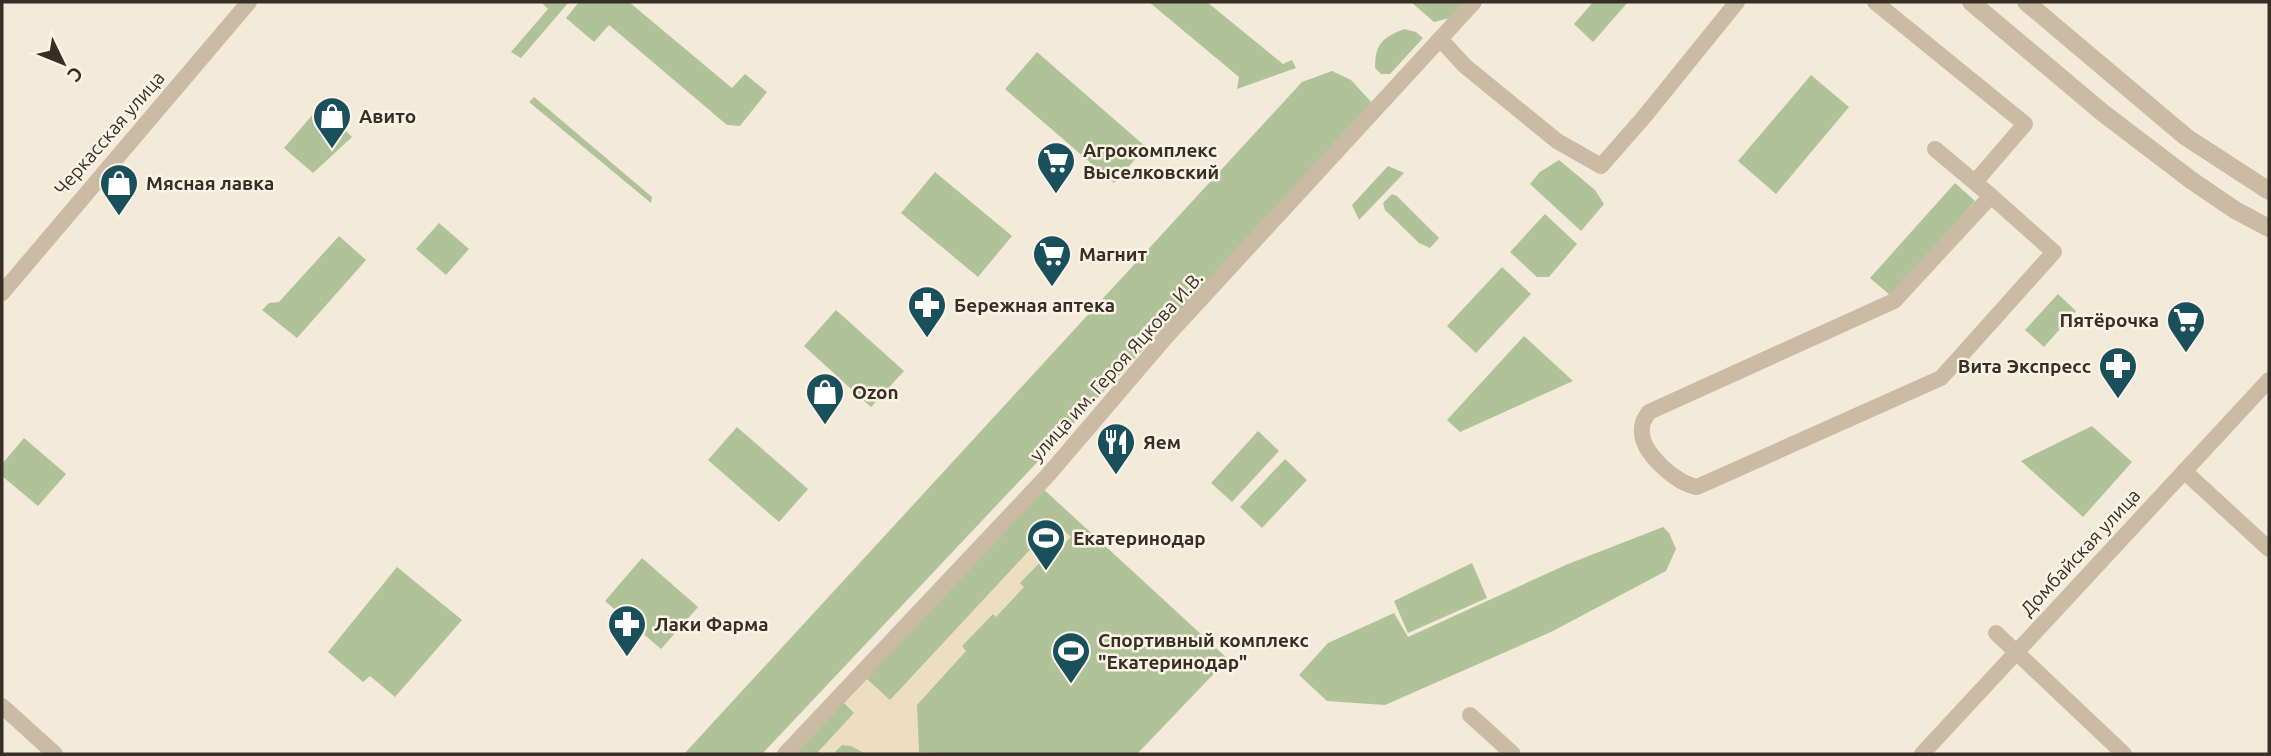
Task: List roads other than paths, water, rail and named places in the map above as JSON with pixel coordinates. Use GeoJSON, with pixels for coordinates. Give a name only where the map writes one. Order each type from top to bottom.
{"type":"FeatureCollection","features":[{"type":"Feature","properties":{"kind":"street","name":"Черкасская улица"},"geometry":{"type":"LineString","coordinates":[[2,293],[249,2]]}},
{"type":"Feature","properties":{"kind":"street","name":"улица им. Героя Яцкова И.В."},"geometry":{"type":"LineString","coordinates":[[785,754],[1048,475],[1165,338],[1474,2]]}},
{"type":"Feature","properties":{"kind":"street"},"geometry":{"type":"LineString","coordinates":[[1441,40],[1465,66],[1557,141],[1601,166],[1737,2]]}},
{"type":"Feature","properties":{"kind":"street"},"geometry":{"type":"LineString","coordinates":[[1875,2],[2025,124],[1975,182]]}},
{"type":"Feature","properties":{"kind":"street"},"geometry":{"type":"LineString","coordinates":[[1971,2],[2103,113],[2235,210],[2269,228]]}},
{"type":"Feature","properties":{"kind":"street"},"geometry":{"type":"LineString","coordinates":[[2026,2],[2186,137],[2269,191]]}},
{"type":"Feature","properties":{"kind":"street"},"geometry":{"type":"LineString","coordinates":[[2167,161],[2186,137]]}},
{"type":"Feature","properties":{"kind":"street"},"geometry":{"type":"LineString","coordinates":[[1936,149],[1975,182],[1991,196],[2054,252],[1941,378],[1697,487],[1686,486],[1676,480],[1647,449],[1642,436],[1643,422],[1649,412],[1894,301],[1991,196]]}},
{"type":"Feature","properties":{"kind":"street","name":"Домбайская улица"},"geometry":{"type":"LineString","coordinates":[[1922,754],[2269,380]]}},
{"type":"Feature","properties":{"kind":"street"},"geometry":{"type":"LineString","coordinates":[[2184,471],[2269,549]]}},
{"type":"Feature","properties":{"kind":"street"},"geometry":{"type":"LineString","coordinates":[[1996,633],[2124,754]]}},
{"type":"Feature","properties":{"kind":"street"},"geometry":{"type":"LineString","coordinates":[[2,706],[55,754]]}},
{"type":"Feature","properties":{"kind":"street"},"geometry":{"type":"LineString","coordinates":[[1470,715],[1513,754]]}},
{"type":"Feature","properties":{"kind":"place","name":"Авито"},"geometry":{"type":"Point","coordinates":[332,150]}},
{"type":"Feature","properties":{"kind":"place","name":"Агрокомплекс Выселковский"},"geometry":{"type":"Point","coordinates":[1056,195]}},
{"type":"Feature","properties":{"kind":"place","name":"Мясная лавка"},"geometry":{"type":"Point","coordinates":[119,217]}},
{"type":"Feature","properties":{"kind":"place","name":"Магнит"},"geometry":{"type":"Point","coordinates":[1052,288]}},
{"type":"Feature","properties":{"kind":"place","name":"Бережная аптека"},"geometry":{"type":"Point","coordinates":[927,339]}},
{"type":"Feature","properties":{"kind":"place","name":"Пятёрочка"},"geometry":{"type":"Point","coordinates":[2186,354]}},
{"type":"Feature","properties":{"kind":"place","name":"Вита Экспресс"},"geometry":{"type":"Point","coordinates":[2118,400]}},
{"type":"Feature","properties":{"kind":"place","name":"Ozon"},"geometry":{"type":"Point","coordinates":[825,426]}},
{"type":"Feature","properties":{"kind":"place","name":"Яем"},"geometry":{"type":"Point","coordinates":[1116,476]}},
{"type":"Feature","properties":{"kind":"place","name":"Екатеринодар"},"geometry":{"type":"Point","coordinates":[1046,572]}},
{"type":"Feature","properties":{"kind":"place","name":"Лаки Фарма"},"geometry":{"type":"Point","coordinates":[627,658]}},
{"type":"Feature","properties":{"kind":"place","name":"Спортивный комплекс \"Екатеринодар\""},"geometry":{"type":"Point","coordinates":[1071,685]}}]}
